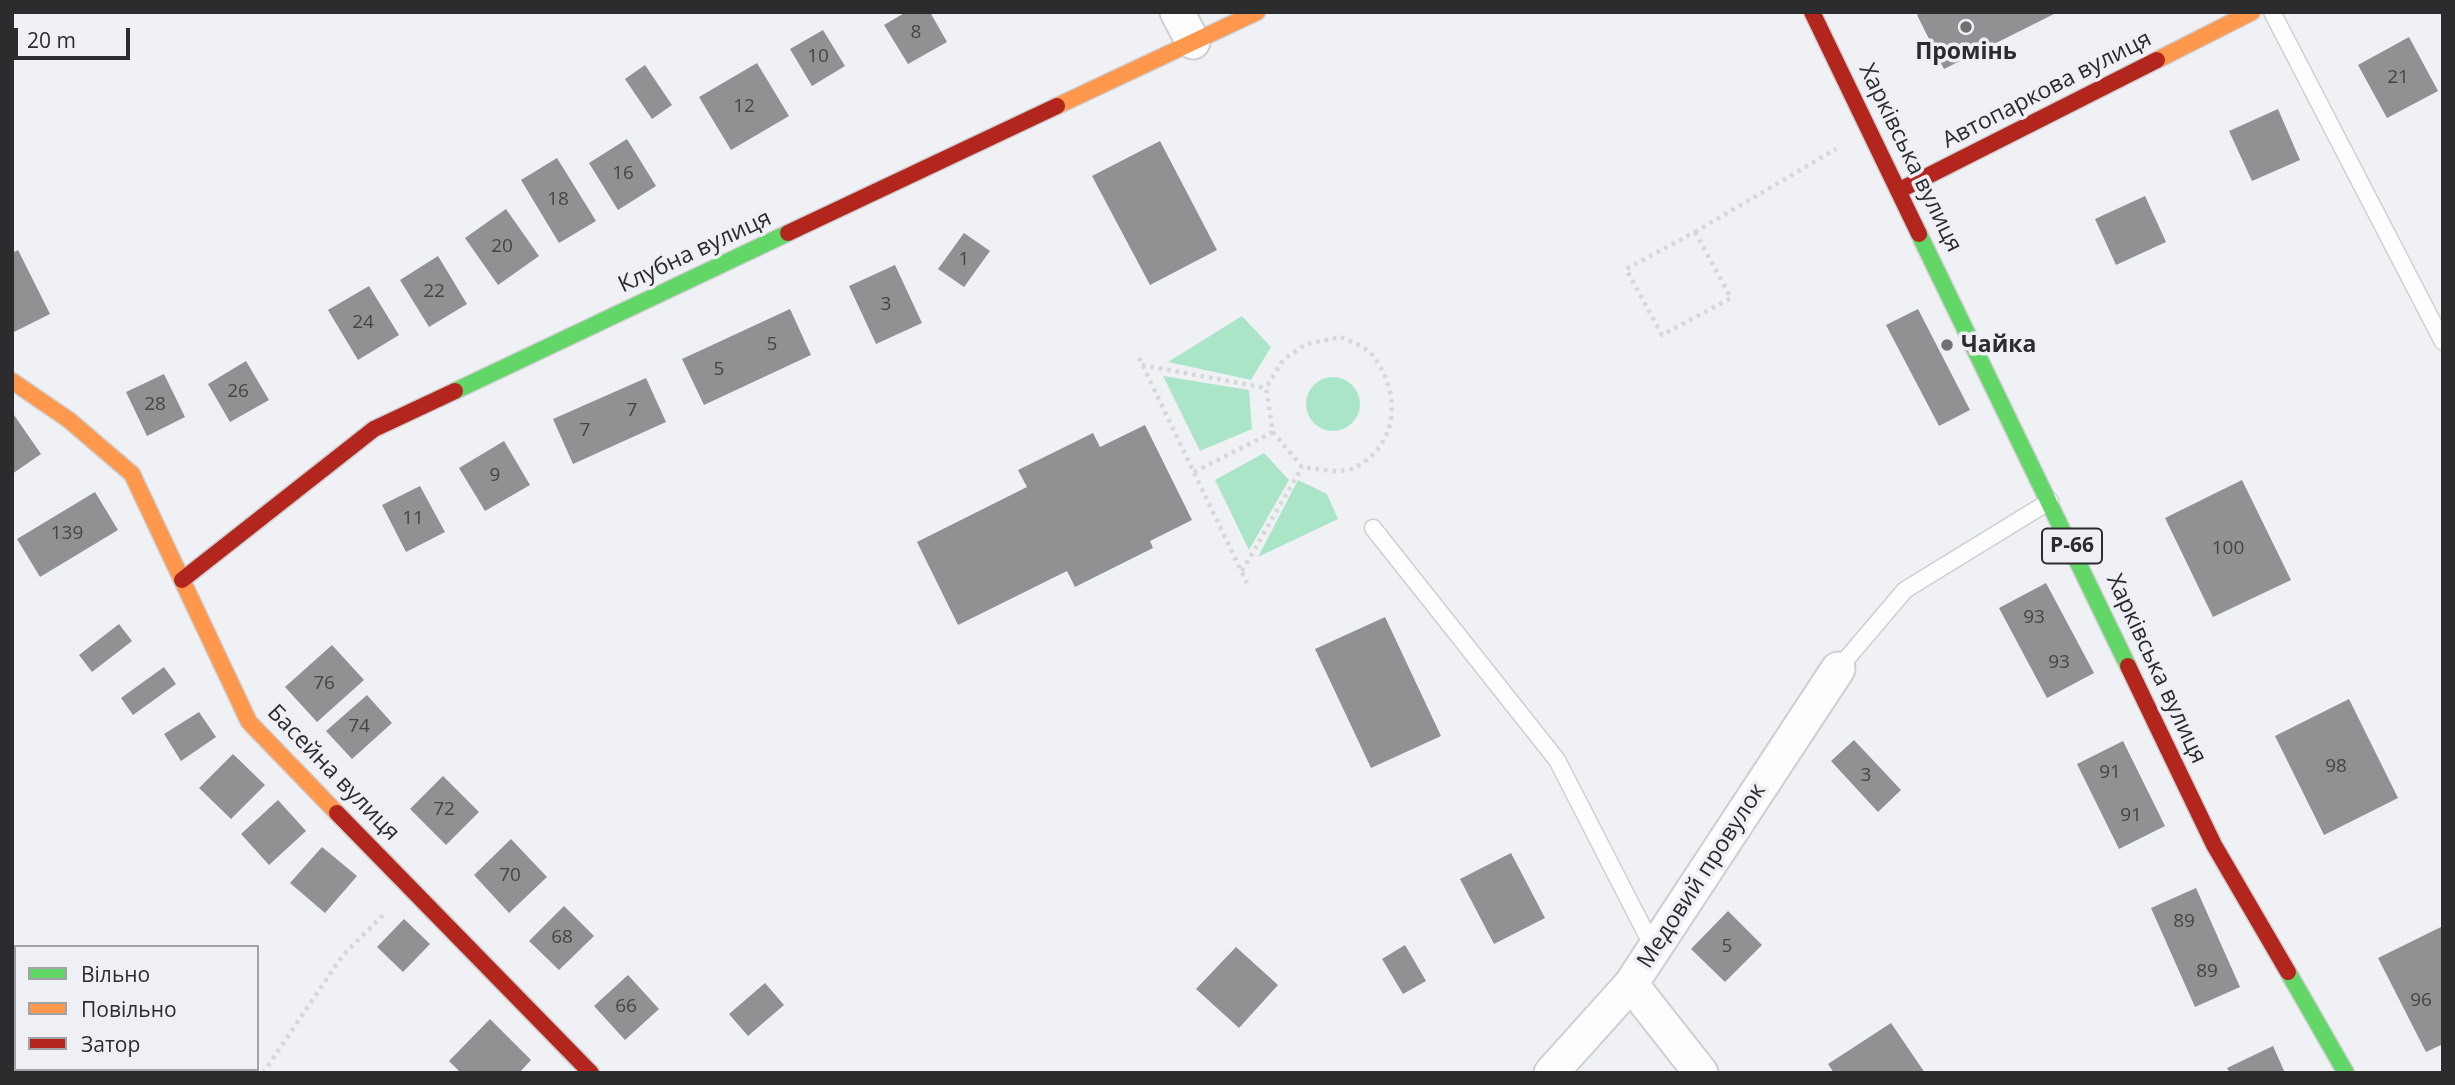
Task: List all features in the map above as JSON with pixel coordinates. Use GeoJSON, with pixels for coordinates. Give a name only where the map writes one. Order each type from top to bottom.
{"type":"FeatureCollection","features":[{"type":"Feature","properties":{"kind":"street"},"geometry":{"type":"LineString","coordinates":[[1177,12],[1193,42]]}},
{"type":"Feature","properties":{"kind":"street","name":"Клубна вулиця"},"geometry":{"type":"LineString","coordinates":[[182,580],[374,429],[1257,12]]}},
{"type":"Feature","properties":{"kind":"street","name":"Харківська вулиця"},"geometry":{"type":"LineString","coordinates":[[1812,12],[1871,128],[2214,845],[2346,1073]]}},
{"type":"Feature","properties":{"kind":"street","name":"Автопаркова вулиця"},"geometry":{"type":"LineString","coordinates":[[1900,190],[2252,12]]}},
{"type":"Feature","properties":{"kind":"street","name":"Басейна вулиця"},"geometry":{"type":"LineString","coordinates":[[12,381],[69,420],[132,474],[249,722],[591,1073]]}},
{"type":"Feature","properties":{"kind":"street","name":"Медовий провулок"},"geometry":{"type":"LineString","coordinates":[[1551,1073],[1631,984],[1838,669]]}},
{"type":"Feature","properties":{"kind":"street"},"geometry":{"type":"LineString","coordinates":[[1631,984],[1701,1073]]}},
{"type":"Feature","properties":{"kind":"lane"},"geometry":{"type":"LineString","coordinates":[[2272,12],[2443,342]]}},
{"type":"Feature","properties":{"kind":"lane"},"geometry":{"type":"LineString","coordinates":[[1838,669],[1905,590],[2050,501]]}},
{"type":"Feature","properties":{"kind":"lane"},"geometry":{"type":"LineString","coordinates":[[1373,528],[1557,760],[1654,949]]}},
{"type":"Feature","properties":{"kind":"path"},"geometry":{"type":"LineString","coordinates":[[1695,232],[1731,298],[1662,335],[1626,269],[1695,232],[1871,128]]}},
{"type":"Feature","properties":{"kind":"path"},"geometry":{"type":"LineString","coordinates":[[1341,337],[1372,354],[1392,388],[1392,417],[1377,453],[1348,471],[1302,467],[1273,432],[1266,388],[1283,360],[1306,344],[1341,337]]}},
{"type":"Feature","properties":{"kind":"path"},"geometry":{"type":"LineString","coordinates":[[1139,358],[1247,583]]}},
{"type":"Feature","properties":{"kind":"path"},"geometry":{"type":"LineString","coordinates":[[1142,365],[1266,388]]}},
{"type":"Feature","properties":{"kind":"path"},"geometry":{"type":"LineString","coordinates":[[1194,472],[1273,432]]}},
{"type":"Feature","properties":{"kind":"path"},"geometry":{"type":"LineString","coordinates":[[1242,571],[1302,467]]}},
{"type":"Feature","properties":{"kind":"path"},"geometry":{"type":"LineString","coordinates":[[263,1073],[343,956],[410,887]]}},
{"type":"Feature","properties":{"kind":"green space"},"geometry":{"type":"Polygon","coordinates":[[[1242,316],[1271,347],[1251,380],[1168,362],[1242,316]]]}},
{"type":"Feature","properties":{"kind":"green space"},"geometry":{"type":"Polygon","coordinates":[[[1163,376],[1249,390],[1252,429],[1200,451],[1163,376]]]}},
{"type":"Feature","properties":{"kind":"green space"},"geometry":{"type":"Polygon","coordinates":[[[1333,377],[1352,385],[1360,404],[1352,423],[1333,431],[1314,423],[1306,404],[1314,385],[1333,377]]]}},
{"type":"Feature","properties":{"kind":"green space"},"geometry":{"type":"Polygon","coordinates":[[[1264,453],[1289,480],[1249,550],[1215,480],[1264,453]]]}},
{"type":"Feature","properties":{"kind":"green space"},"geometry":{"type":"Polygon","coordinates":[[[1298,480],[1327,494],[1338,519],[1258,557],[1298,480]]]}},
{"type":"Feature","properties":{"kind":"building"},"geometry":{"type":"Polygon","coordinates":[[[906,12],[930,12],[947,42],[908,64],[884,25],[906,12]]]}},
{"type":"Feature","properties":{"kind":"building"},"geometry":{"type":"Polygon","coordinates":[[[1922,12],[2058,12],[1944,69],[1917,15],[1922,12]]]}},
{"type":"Feature","properties":{"kind":"building"},"geometry":{"type":"Polygon","coordinates":[[[823,30],[845,66],[812,86],[790,49],[823,30]]]}},
{"type":"Feature","properties":{"kind":"building"},"geometry":{"type":"Polygon","coordinates":[[[2409,37],[2438,91],[2387,118],[2358,65],[2409,37]]]}},
{"type":"Feature","properties":{"kind":"building"},"geometry":{"type":"Polygon","coordinates":[[[757,63],[789,116],[731,150],[699,97],[757,63]]]}},
{"type":"Feature","properties":{"kind":"building"},"geometry":{"type":"Polygon","coordinates":[[[645,65],[672,105],[652,119],[625,79],[645,65]]]}},
{"type":"Feature","properties":{"kind":"building"},"geometry":{"type":"Polygon","coordinates":[[[2278,109],[2300,160],[2252,181],[2229,131],[2278,109]]]}},
{"type":"Feature","properties":{"kind":"building"},"geometry":{"type":"Polygon","coordinates":[[[627,139],[656,186],[618,210],[589,163],[627,139]]]}},
{"type":"Feature","properties":{"kind":"building"},"geometry":{"type":"Polygon","coordinates":[[[1160,141],[1217,250],[1150,285],[1092,176],[1160,141]]]}},
{"type":"Feature","properties":{"kind":"building"},"geometry":{"type":"Polygon","coordinates":[[[557,158],[596,221],[559,243],[521,180],[557,158]]]}},
{"type":"Feature","properties":{"kind":"building"},"geometry":{"type":"Polygon","coordinates":[[[2145,196],[2166,242],[2116,265],[2095,219],[2145,196]]]}},
{"type":"Feature","properties":{"kind":"building"},"geometry":{"type":"Polygon","coordinates":[[[506,209],[539,256],[498,285],[465,238],[506,209]]]}},
{"type":"Feature","properties":{"kind":"building"},"geometry":{"type":"Polygon","coordinates":[[[964,233],[990,251],[964,287],[938,269],[964,233]]]}},
{"type":"Feature","properties":{"kind":"building"},"geometry":{"type":"Polygon","coordinates":[[[18,250],[50,314],[12,333],[12,253],[18,250]]]}},
{"type":"Feature","properties":{"kind":"building"},"geometry":{"type":"Polygon","coordinates":[[[438,256],[467,304],[429,327],[400,280],[438,256]]]}},
{"type":"Feature","properties":{"kind":"building"},"geometry":{"type":"Polygon","coordinates":[[[895,265],[922,323],[876,344],[849,286],[895,265]]]}},
{"type":"Feature","properties":{"kind":"building"},"geometry":{"type":"Polygon","coordinates":[[[369,286],[399,335],[358,360],[328,310],[369,286]]]}},
{"type":"Feature","properties":{"kind":"building"},"geometry":{"type":"Polygon","coordinates":[[[790,309],[811,355],[704,405],[682,359],[790,309]]]}},
{"type":"Feature","properties":{"kind":"building"},"geometry":{"type":"Polygon","coordinates":[[[1918,309],[1970,410],[1939,426],[1886,325],[1918,309]]]}},
{"type":"Feature","properties":{"kind":"building"},"geometry":{"type":"Polygon","coordinates":[[[246,361],[269,400],[230,422],[208,384],[246,361]]]}},
{"type":"Feature","properties":{"kind":"building"},"geometry":{"type":"Polygon","coordinates":[[[164,374],[185,417],[147,436],[126,392],[164,374]]]}},
{"type":"Feature","properties":{"kind":"building"},"geometry":{"type":"Polygon","coordinates":[[[646,378],[666,422],[573,464],[553,419],[646,378]]]}},
{"type":"Feature","properties":{"kind":"building"},"geometry":{"type":"Polygon","coordinates":[[[14,415],[41,454],[12,474],[12,416],[14,415]]]}},
{"type":"Feature","properties":{"kind":"building"},"geometry":{"type":"Polygon","coordinates":[[[1145,425],[1192,520],[1150,541],[1153,548],[1075,587],[1067,571],[958,625],[917,542],[1027,487],[1018,470],[1093,433],[1100,447],[1145,425]]]}},
{"type":"Feature","properties":{"kind":"building"},"geometry":{"type":"Polygon","coordinates":[[[504,441],[530,485],[485,511],[459,468],[504,441]]]}},
{"type":"Feature","properties":{"kind":"building"},"geometry":{"type":"Polygon","coordinates":[[[2242,480],[2291,580],[2213,617],[2165,518],[2242,480]]]}},
{"type":"Feature","properties":{"kind":"building"},"geometry":{"type":"Polygon","coordinates":[[[420,486],[445,532],[406,552],[382,505],[420,486]]]}},
{"type":"Feature","properties":{"kind":"building"},"geometry":{"type":"Polygon","coordinates":[[[95,492],[118,530],[40,577],[17,539],[95,492]]]}},
{"type":"Feature","properties":{"kind":"building"},"geometry":{"type":"Polygon","coordinates":[[[2046,583],[2094,673],[2047,698],[1999,608],[2046,583]]]}},
{"type":"Feature","properties":{"kind":"building"},"geometry":{"type":"Polygon","coordinates":[[[1385,617],[1441,736],[1371,768],[1315,649],[1385,617]]]}},
{"type":"Feature","properties":{"kind":"building"},"geometry":{"type":"Polygon","coordinates":[[[119,624],[132,641],[92,672],[79,655],[119,624]]]}},
{"type":"Feature","properties":{"kind":"building"},"geometry":{"type":"Polygon","coordinates":[[[332,645],[364,680],[317,722],[285,687],[332,645]]]}},
{"type":"Feature","properties":{"kind":"building"},"geometry":{"type":"Polygon","coordinates":[[[164,667],[176,684],[133,715],[121,698],[164,667]]]}},
{"type":"Feature","properties":{"kind":"building"},"geometry":{"type":"Polygon","coordinates":[[[367,695],[392,723],[352,759],[326,731],[367,695]]]}},
{"type":"Feature","properties":{"kind":"building"},"geometry":{"type":"Polygon","coordinates":[[[2349,699],[2398,798],[2324,835],[2275,736],[2349,699]]]}},
{"type":"Feature","properties":{"kind":"building"},"geometry":{"type":"Polygon","coordinates":[[[199,712],[216,737],[181,761],[164,734],[199,712]]]}},
{"type":"Feature","properties":{"kind":"building"},"geometry":{"type":"Polygon","coordinates":[[[1854,740],[1901,790],[1878,812],[1831,761],[1854,740]]]}},
{"type":"Feature","properties":{"kind":"building"},"geometry":{"type":"Polygon","coordinates":[[[2123,741],[2165,826],[2119,849],[2077,764],[2123,741]]]}},
{"type":"Feature","properties":{"kind":"building"},"geometry":{"type":"Polygon","coordinates":[[[233,754],[265,785],[231,819],[199,788],[233,754]]]}},
{"type":"Feature","properties":{"kind":"building"},"geometry":{"type":"Polygon","coordinates":[[[443,776],[479,812],[446,845],[410,809],[443,776]]]}},
{"type":"Feature","properties":{"kind":"building"},"geometry":{"type":"Polygon","coordinates":[[[278,800],[306,831],[269,865],[241,834],[278,800]]]}},
{"type":"Feature","properties":{"kind":"building"},"geometry":{"type":"Polygon","coordinates":[[[511,839],[547,877],[509,913],[474,875],[511,839]]]}},
{"type":"Feature","properties":{"kind":"building"},"geometry":{"type":"Polygon","coordinates":[[[322,847],[357,876],[325,913],[290,883],[322,847]]]}},
{"type":"Feature","properties":{"kind":"building"},"geometry":{"type":"Polygon","coordinates":[[[1511,853],[1545,918],[1494,944],[1460,879],[1511,853]]]}},
{"type":"Feature","properties":{"kind":"building"},"geometry":{"type":"Polygon","coordinates":[[[2196,888],[2240,987],[2195,1007],[2151,908],[2196,888]]]}},
{"type":"Feature","properties":{"kind":"building"},"geometry":{"type":"Polygon","coordinates":[[[564,906],[594,936],[559,970],[529,941],[564,906]]]}},
{"type":"Feature","properties":{"kind":"building"},"geometry":{"type":"Polygon","coordinates":[[[1728,911],[1762,945],[1725,982],[1691,949],[1728,911]]]}},
{"type":"Feature","properties":{"kind":"building"},"geometry":{"type":"Polygon","coordinates":[[[404,919],[430,944],[403,972],[377,947],[404,919]]]}},
{"type":"Feature","properties":{"kind":"building"},"geometry":{"type":"Polygon","coordinates":[[[2443,926],[2443,1044],[2426,1052],[2378,958],[2443,926]]]}},
{"type":"Feature","properties":{"kind":"building"},"geometry":{"type":"Polygon","coordinates":[[[1405,945],[1426,981],[1403,994],[1382,959],[1405,945]]]}},
{"type":"Feature","properties":{"kind":"building"},"geometry":{"type":"Polygon","coordinates":[[[1236,947],[1278,985],[1239,1028],[1196,989],[1236,947]]]}},
{"type":"Feature","properties":{"kind":"building"},"geometry":{"type":"Polygon","coordinates":[[[628,975],[659,1009],[625,1040],[594,1006],[628,975]]]}},
{"type":"Feature","properties":{"kind":"building"},"geometry":{"type":"Polygon","coordinates":[[[765,983],[784,1005],[748,1036],[729,1014],[765,983]]]}},
{"type":"Feature","properties":{"kind":"building"},"geometry":{"type":"Polygon","coordinates":[[[490,1019],[531,1060],[519,1073],[461,1073],[449,1061],[490,1019]]]}},
{"type":"Feature","properties":{"kind":"building"},"geometry":{"type":"Polygon","coordinates":[[[1891,1023],[1925,1073],[1834,1073],[1828,1064],[1891,1023]]]}},
{"type":"Feature","properties":{"kind":"building"},"geometry":{"type":"Polygon","coordinates":[[[2273,1046],[2285,1073],[2230,1073],[2227,1068],[2273,1046]]]}},
{"type":"Feature","properties":{"kind":"traffic: fast"},"geometry":{"type":"LineString","coordinates":[[455,391],[788,233]]}},
{"type":"Feature","properties":{"kind":"traffic: fast"},"geometry":{"type":"LineString","coordinates":[[1919,234],[2128,666]]}},
{"type":"Feature","properties":{"kind":"traffic: fast"},"geometry":{"type":"LineString","coordinates":[[2288,972],[2346,1073]]}},
{"type":"Feature","properties":{"kind":"traffic: slow"},"geometry":{"type":"LineString","coordinates":[[1057,106],[1257,12]]}},
{"type":"Feature","properties":{"kind":"traffic: slow"},"geometry":{"type":"LineString","coordinates":[[2157,60],[2252,12]]}},
{"type":"Feature","properties":{"kind":"traffic: slow"},"geometry":{"type":"LineString","coordinates":[[12,381],[69,420],[132,474],[249,722],[337,813]]}},
{"type":"Feature","properties":{"kind":"traffic: jam"},"geometry":{"type":"LineString","coordinates":[[1812,12],[1919,234]]}},
{"type":"Feature","properties":{"kind":"traffic: jam"},"geometry":{"type":"LineString","coordinates":[[1900,190],[2157,60]]}},
{"type":"Feature","properties":{"kind":"traffic: jam"},"geometry":{"type":"LineString","coordinates":[[788,233],[1057,106]]}},
{"type":"Feature","properties":{"kind":"traffic: jam"},"geometry":{"type":"LineString","coordinates":[[182,580],[374,429],[455,391]]}},
{"type":"Feature","properties":{"kind":"traffic: jam"},"geometry":{"type":"LineString","coordinates":[[2128,666],[2214,845],[2288,972]]}},
{"type":"Feature","properties":{"kind":"traffic: jam"},"geometry":{"type":"LineString","coordinates":[[337,813],[591,1073]]}},
{"type":"Feature","properties":{"kind":"place","name":"Промінь"},"geometry":{"type":"Point","coordinates":[1966,27]}},
{"type":"Feature","properties":{"kind":"place","name":"Чайка"},"geometry":{"type":"Point","coordinates":[1947,345]}}]}
